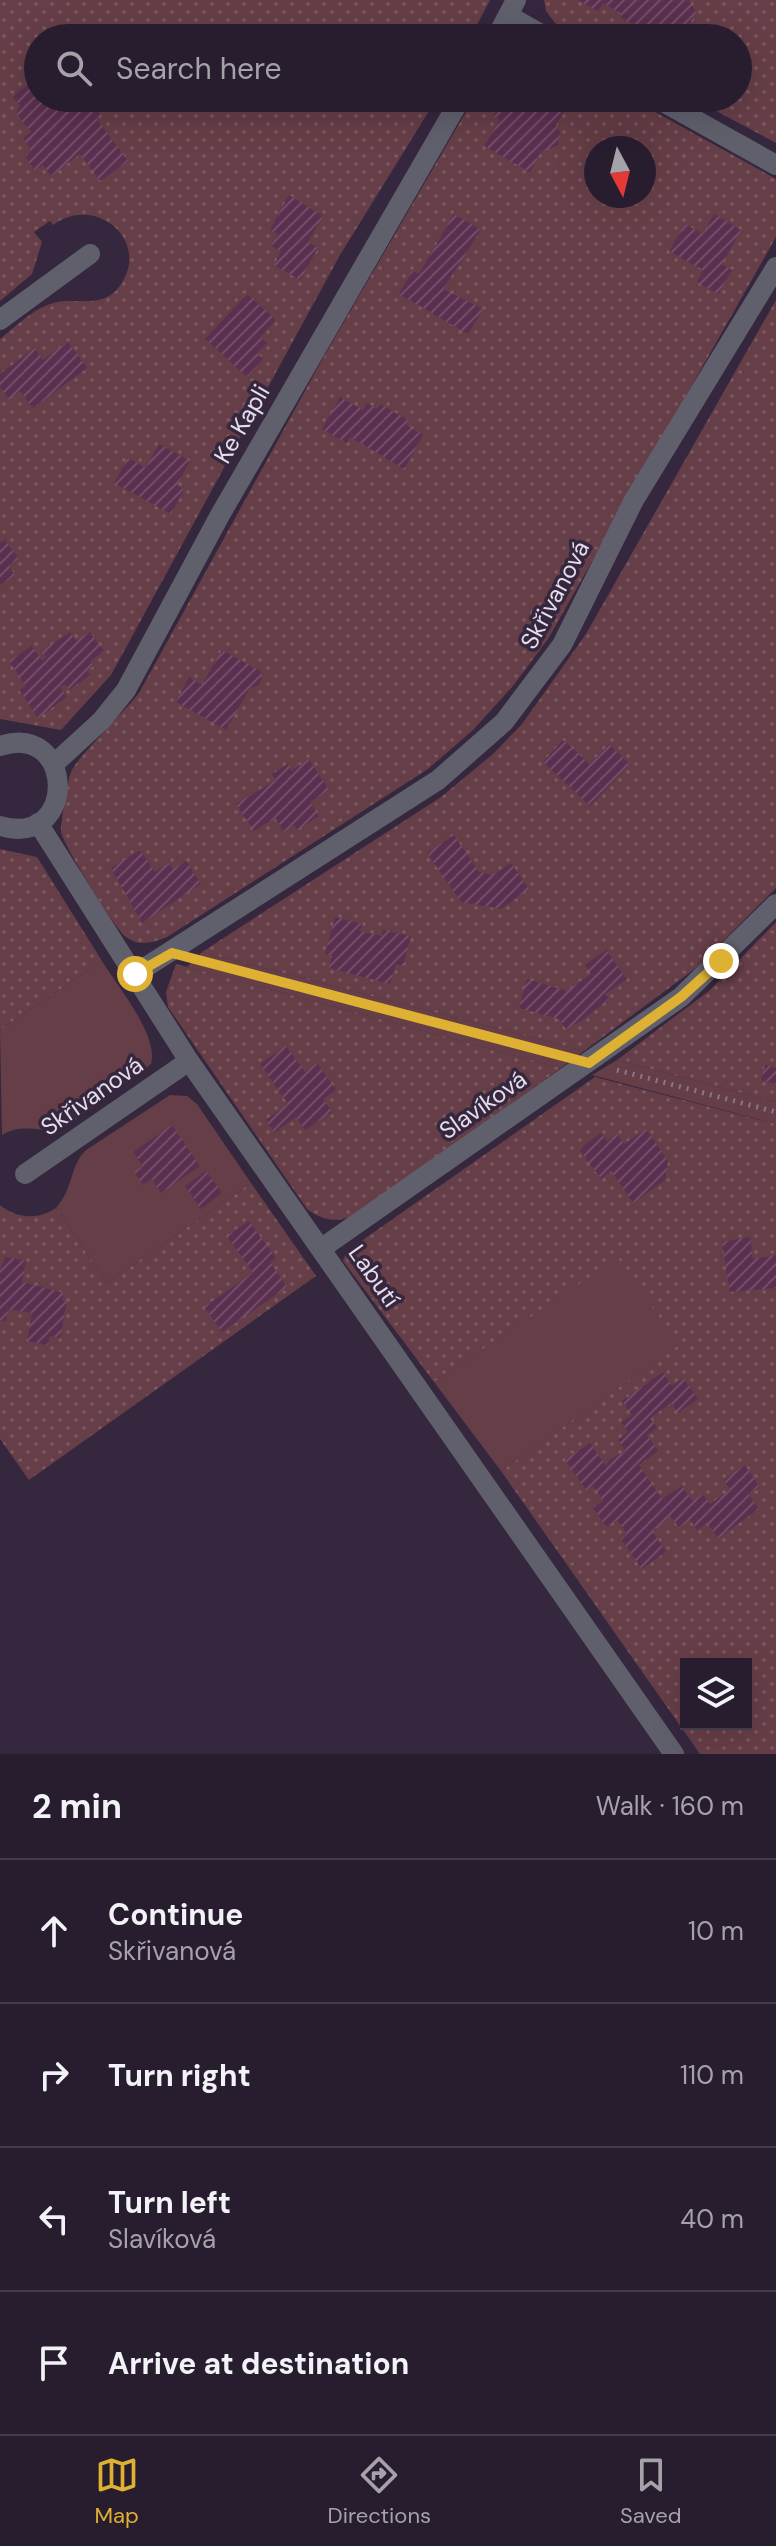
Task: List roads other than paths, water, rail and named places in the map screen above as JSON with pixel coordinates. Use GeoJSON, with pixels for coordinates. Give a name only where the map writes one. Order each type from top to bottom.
{"type":"FeatureCollection","features":[{"type":"Feature","properties":{"kind":"street"},"geometry":{"type":"LineString","coordinates":[[512,8],[531,24]]}},
{"type":"Feature","properties":{"kind":"street","name":"Ke Kapli"},"geometry":{"type":"LineString","coordinates":[[54,764],[102,720],[126,690],[227,501],[453,112]]}},
{"type":"Feature","properties":{"kind":"street"},"geometry":{"type":"LineString","coordinates":[[681,112],[776,165]]}},
{"type":"Feature","properties":{"kind":"street"},"geometry":{"type":"LineString","coordinates":[[0,320],[90,254]]}},
{"type":"Feature","properties":{"kind":"street","name":"Skřivanová"},"geometry":{"type":"LineString","coordinates":[[135,974],[438,780],[504,722],[562,645],[634,500],[776,267]]}},
{"type":"Feature","properties":{"kind":"street"},"geometry":{"type":"LineString","coordinates":[[0,746],[18,742],[32,745],[54,764],[59,777],[56,803],[38,823],[12,829],[0,826]]}},
{"type":"Feature","properties":{"kind":"street","name":"Labutí"},"geometry":{"type":"LineString","coordinates":[[38,823],[189,1061],[674,1754]]}},
{"type":"Feature","properties":{"kind":"street","name":"Slavíková"},"geometry":{"type":"LineString","coordinates":[[322,1248],[681,997],[776,904]]}},
{"type":"Feature","properties":{"kind":"street","name":"Skřivanová"},"geometry":{"type":"LineString","coordinates":[[25,1174],[189,1061]]}}]}
